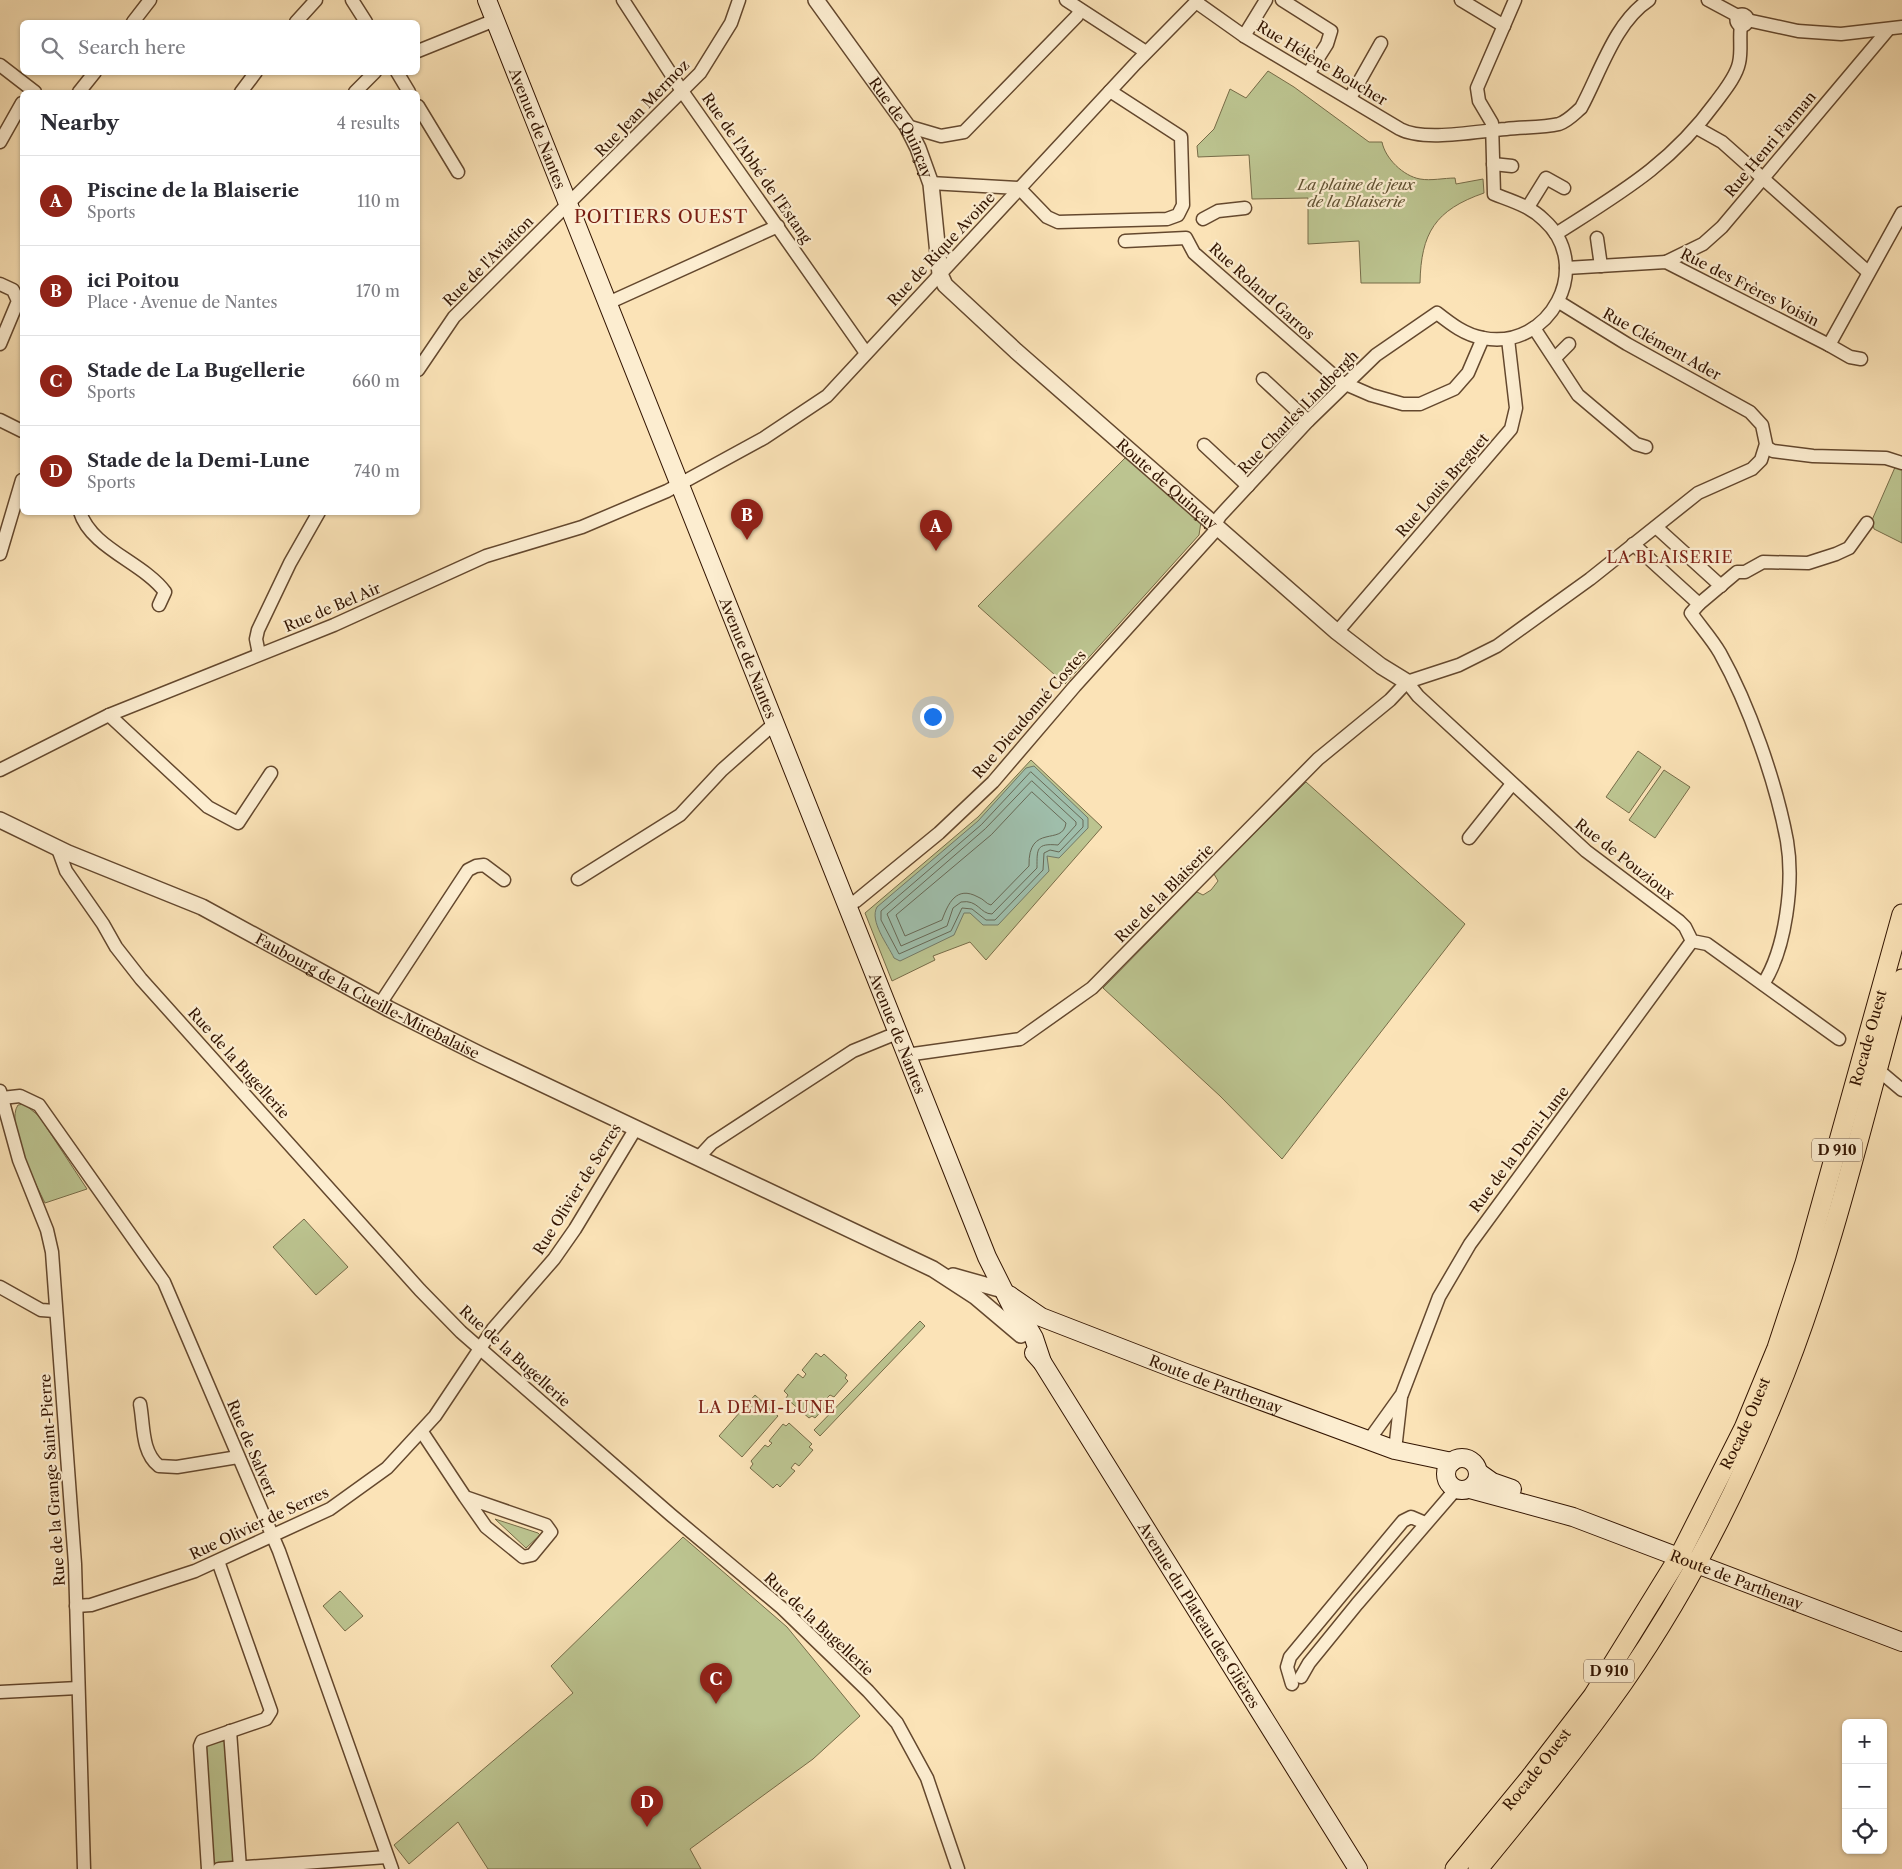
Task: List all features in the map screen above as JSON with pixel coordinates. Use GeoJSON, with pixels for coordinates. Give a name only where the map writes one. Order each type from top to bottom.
{"type":"FeatureCollection","features":[{"type":"Feature","properties":{"kind":"main road","name":"Avenue de Nantes"},"geometry":{"type":"LineString","coordinates":[[487,0],[984,1250],[1015,1313]]}},
{"type":"Feature","properties":{"kind":"main road","name":"Rocade Ouest"},"geometry":{"type":"LineString","coordinates":[[1688,1560],[1784,1327],[1814,1230],[1902,914]]}},
{"type":"Feature","properties":{"kind":"main road","name":"Rocade Ouest"},"geometry":{"type":"LineString","coordinates":[[1455,1869],[1529,1779],[1593,1696],[1688,1560],[1746,1464],[1795,1347],[1824,1260],[1902,978]]}},
{"type":"Feature","properties":{"kind":"main road","name":"Route de Parthenay"},"geometry":{"type":"LineString","coordinates":[[1003,1290],[1037,1316]]}},
{"type":"Feature","properties":{"kind":"main road","name":"Route de Parthenay"},"geometry":{"type":"LineString","coordinates":[[1015,1313],[1037,1316],[1395,1450],[1456,1480],[1573,1517],[1902,1642]]}},
{"type":"Feature","properties":{"kind":"main road","name":"Avenue du Plateau des Glières"},"geometry":{"type":"LineString","coordinates":[[1015,1313],[1021,1335],[1027,1345],[1042,1362],[1358,1869]]}},
{"type":"Feature","properties":{"kind":"main road","name":"Avenue du Plateau des Glières"},"geometry":{"type":"LineString","coordinates":[[1015,1313],[1026,1324],[1034,1338],[1042,1362]]}},
{"type":"Feature","properties":{"kind":"main road","name":"Route de Parthenay"},"geometry":{"type":"LineString","coordinates":[[1456,1480],[1462,1458],[1469,1460],[1475,1465],[1478,1472],[1492,1482],[1555,1505],[1573,1517]]}},
{"type":"Feature","properties":{"kind":"main road"},"geometry":{"type":"LineString","coordinates":[[1456,1480],[1476,1482],[1478,1472]]}},
{"type":"Feature","properties":{"kind":"main road","name":"D 910"},"geometry":{"type":"LineString","coordinates":[[1478,1869],[1572,1752],[1623,1682],[1688,1560]]}},
{"type":"Feature","properties":{"kind":"street"},"geometry":{"type":"LineString","coordinates":[[135,20],[150,0]]}},
{"type":"Feature","properties":{"kind":"street"},"geometry":{"type":"LineString","coordinates":[[298,20],[316,0]]}},
{"type":"Feature","properties":{"kind":"street"},"geometry":{"type":"LineString","coordinates":[[352,0],[365,20]]}},
{"type":"Feature","properties":{"kind":"street","name":"Rue de l'Abbé de l'Estang"},"geometry":{"type":"LineString","coordinates":[[623,0],[682,91],[866,353]]}},
{"type":"Feature","properties":{"kind":"street","name":"Rue Jean Mermoz"},"geometry":{"type":"LineString","coordinates":[[569,203],[700,73],[731,23],[739,0]]}},
{"type":"Feature","properties":{"kind":"street","name":"Rue de Quinçay"},"geometry":{"type":"LineString","coordinates":[[816,0],[906,126],[918,148],[930,183],[940,274]]}},
{"type":"Feature","properties":{"kind":"street"},"geometry":{"type":"LineString","coordinates":[[1066,0],[1146,52]]}},
{"type":"Feature","properties":{"kind":"street"},"geometry":{"type":"LineString","coordinates":[[1244,36],[1266,0]]}},
{"type":"Feature","properties":{"kind":"street"},"geometry":{"type":"LineString","coordinates":[[1282,0],[1331,31],[1328,44],[1308,74]]}},
{"type":"Feature","properties":{"kind":"street"},"geometry":{"type":"LineString","coordinates":[[1461,0],[1504,26]]}},
{"type":"Feature","properties":{"kind":"street"},"geometry":{"type":"LineString","coordinates":[[1345,385],[1403,404],[1420,404],[1454,389],[1468,373],[1483,338],[1508,338],[1534,328],[1546,318],[1559,302],[1565,285],[1566,268],[1563,250],[1556,234],[1544,220],[1528,207],[1494,194],[1492,123],[1479,102],[1476,88],[1514,0]]}},
{"type":"Feature","properties":{"kind":"street"},"geometry":{"type":"LineString","coordinates":[[1492,131],[1561,123],[1570,119],[1581,108],[1624,23],[1636,9],[1649,0]]}},
{"type":"Feature","properties":{"kind":"street"},"geometry":{"type":"LineString","coordinates":[[1708,0],[1742,20],[1798,31],[1841,34],[1886,31],[1902,27]]}},
{"type":"Feature","properties":{"kind":"street","name":"Rue Hélène Boucher"},"geometry":{"type":"LineString","coordinates":[[1197,1],[1244,36],[1408,133],[1492,131]]}},
{"type":"Feature","properties":{"kind":"street","name":"Rue de Rique Avoine"},"geometry":{"type":"LineString","coordinates":[[679,482],[764,438],[827,396],[1018,188],[1146,52],[1197,1]]}},
{"type":"Feature","properties":{"kind":"street"},"geometry":{"type":"LineString","coordinates":[[906,126],[941,136],[964,132],[1077,16],[1080,10]]}},
{"type":"Feature","properties":{"kind":"street"},"geometry":{"type":"LineString","coordinates":[[420,50],[495,20]]}},
{"type":"Feature","properties":{"kind":"street"},"geometry":{"type":"LineString","coordinates":[[1556,234],[1612,200],[1645,177],[1697,128],[1728,87],[1739,64],[1742,20]]}},
{"type":"Feature","properties":{"kind":"street","name":"Rue Henri Farman"},"geometry":{"type":"LineString","coordinates":[[1666,262],[1703,244],[1722,226],[1886,31]]}},
{"type":"Feature","properties":{"kind":"street"},"geometry":{"type":"LineString","coordinates":[[1350,98],[1381,43]]}},
{"type":"Feature","properties":{"kind":"street"},"geometry":{"type":"LineString","coordinates":[[0,66],[29,90]]}},
{"type":"Feature","properties":{"kind":"street"},"geometry":{"type":"LineString","coordinates":[[81,90],[93,75]]}},
{"type":"Feature","properties":{"kind":"street"},"geometry":{"type":"LineString","coordinates":[[242,90],[254,75]]}},
{"type":"Feature","properties":{"kind":"street"},"geometry":{"type":"LineString","coordinates":[[357,90],[372,75]]}},
{"type":"Feature","properties":{"kind":"street"},"geometry":{"type":"LineString","coordinates":[[399,75],[408,90]]}},
{"type":"Feature","properties":{"kind":"street"},"geometry":{"type":"LineString","coordinates":[[930,183],[1018,188],[1048,217],[1058,222],[1167,219],[1178,215],[1183,205],[1181,137],[1110,91]]}},
{"type":"Feature","properties":{"kind":"street"},"geometry":{"type":"LineString","coordinates":[[0,142],[20,107]]}},
{"type":"Feature","properties":{"kind":"street"},"geometry":{"type":"LineString","coordinates":[[420,109],[458,172]]}},
{"type":"Feature","properties":{"kind":"street"},"geometry":{"type":"LineString","coordinates":[[1697,128],[1722,142],[1868,272]]}},
{"type":"Feature","properties":{"kind":"street"},"geometry":{"type":"LineString","coordinates":[[1493,164],[1512,166]]}},
{"type":"Feature","properties":{"kind":"street"},"geometry":{"type":"LineString","coordinates":[[1528,207],[1546,178],[1564,188]]}},
{"type":"Feature","properties":{"kind":"street","name":"Rue de l'Aviation"},"geometry":{"type":"LineString","coordinates":[[420,367],[454,317],[569,203]]}},
{"type":"Feature","properties":{"kind":"street"},"geometry":{"type":"LineString","coordinates":[[1203,219],[1218,211],[1245,208]]}},
{"type":"Feature","properties":{"kind":"street","name":"Rue des Frères Voisin"},"geometry":{"type":"LineString","coordinates":[[1829,346],[1868,272],[1902,214]]}},
{"type":"Feature","properties":{"kind":"street"},"geometry":{"type":"LineString","coordinates":[[608,303],[778,226]]}},
{"type":"Feature","properties":{"kind":"street","name":"Rue Roland Garros"},"geometry":{"type":"LineString","coordinates":[[1125,242],[1186,238],[1194,253],[1345,385]]}},
{"type":"Feature","properties":{"kind":"street"},"geometry":{"type":"LineString","coordinates":[[1597,238],[1601,266]]}},
{"type":"Feature","properties":{"kind":"street","name":"Rue des Frères Voisin"},"geometry":{"type":"LineString","coordinates":[[1566,268],[1666,262],[1850,357],[1861,359]]}},
{"type":"Feature","properties":{"kind":"street","name":"Route de Quinçay"},"geometry":{"type":"LineString","coordinates":[[940,274],[945,285],[1016,351],[1337,632],[1381,666],[1407,682]]}},
{"type":"Feature","properties":{"kind":"street"},"geometry":{"type":"LineString","coordinates":[[0,284],[13,290],[17,297],[17,306],[0,344]]}},
{"type":"Feature","properties":{"kind":"street","name":"Rue Clément Ader"},"geometry":{"type":"LineString","coordinates":[[1559,302],[1627,344],[1750,412],[1762,425],[1766,447]]}},
{"type":"Feature","properties":{"kind":"street","name":"Rue Charles Lindbergh"},"geometry":{"type":"LineString","coordinates":[[1214,524],[1308,421],[1376,355],[1437,313],[1455,327],[1483,338]]}},
{"type":"Feature","properties":{"kind":"street"},"geometry":{"type":"LineString","coordinates":[[1534,328],[1578,395],[1636,444],[1646,447]]}},
{"type":"Feature","properties":{"kind":"street","name":"Rue Louis Breguet"},"geometry":{"type":"LineString","coordinates":[[1337,632],[1511,429],[1516,408],[1508,338]]}},
{"type":"Feature","properties":{"kind":"street"},"geometry":{"type":"LineString","coordinates":[[1555,358],[1570,344]]}},
{"type":"Feature","properties":{"kind":"street"},"geometry":{"type":"LineString","coordinates":[[1263,379],[1308,421]]}},
{"type":"Feature","properties":{"kind":"street"},"geometry":{"type":"LineString","coordinates":[[0,420],[20,430]]}},
{"type":"Feature","properties":{"kind":"street"},"geometry":{"type":"LineString","coordinates":[[1204,445],[1248,486]]}},
{"type":"Feature","properties":{"kind":"street"},"geometry":{"type":"LineString","coordinates":[[1407,682],[1459,665],[1497,646],[1582,585],[1698,492],[1752,469],[1761,460],[1766,447],[1773,451],[1813,456],[1886,458],[1902,463]]}},
{"type":"Feature","properties":{"kind":"street","name":"Rue de Bel Air"},"geometry":{"type":"LineString","coordinates":[[0,770],[109,715],[334,625],[486,556],[582,527],[667,491],[679,482]]}},
{"type":"Feature","properties":{"kind":"street"},"geometry":{"type":"LineString","coordinates":[[0,554],[20,487]]}},
{"type":"Feature","properties":{"kind":"street"},"geometry":{"type":"LineString","coordinates":[[82,515],[88,528],[114,551],[159,584],[165,592],[159,605]]}},
{"type":"Feature","properties":{"kind":"street"},"geometry":{"type":"LineString","coordinates":[[259,654],[256,638],[258,630],[290,563],[317,515]]}},
{"type":"Feature","properties":{"kind":"street"},"geometry":{"type":"LineString","coordinates":[[1763,984],[1772,969],[1786,910],[1787,843],[1774,786],[1730,671],[1719,651],[1691,613],[1737,572],[1745,572],[1763,562],[1808,563],[1836,554],[1849,548],[1867,523]]}},
{"type":"Feature","properties":{"kind":"street","name":"Rue Dieudonné Costes"},"geometry":{"type":"LineString","coordinates":[[846,906],[860,898],[939,833],[993,782],[1075,686],[1215,531],[1214,524]]}},
{"type":"Feature","properties":{"kind":"street"},"geometry":{"type":"LineString","coordinates":[[1656,527],[1721,586]]}},
{"type":"Feature","properties":{"kind":"street"},"geometry":{"type":"LineString","coordinates":[[1633,544],[1699,604]]}},
{"type":"Feature","properties":{"kind":"street","name":"Rue de Pouzioux"},"geometry":{"type":"LineString","coordinates":[[1407,682],[1418,696],[1586,851],[1679,921],[1692,941]]}},
{"type":"Feature","properties":{"kind":"street","name":"Rue de la Blaiserie"},"geometry":{"type":"LineString","coordinates":[[906,1055],[1020,1040],[1092,988],[1318,759],[1390,700],[1407,682]]}},
{"type":"Feature","properties":{"kind":"street"},"geometry":{"type":"LineString","coordinates":[[109,715],[208,807],[238,823],[271,773]]}},
{"type":"Feature","properties":{"kind":"street"},"geometry":{"type":"LineString","coordinates":[[578,879],[680,815],[722,770],[775,724]]}},
{"type":"Feature","properties":{"kind":"street"},"geometry":{"type":"LineString","coordinates":[[1469,838],[1512,784]]}},
{"type":"Feature","properties":{"kind":"street","name":"Faubourg de la Cueille-Mirebalaise"},"geometry":{"type":"LineString","coordinates":[[0,820],[58,849],[202,907],[380,1004],[500,1064],[699,1156]]}},
{"type":"Feature","properties":{"kind":"street","name":"Rue de la Bugellerie"},"geometry":{"type":"LineString","coordinates":[[58,849],[66,871],[116,947],[141,980],[420,1290],[480,1348],[678,1521],[782,1608],[868,1691],[897,1723],[927,1778],[958,1869]]}},
{"type":"Feature","properties":{"kind":"street"},"geometry":{"type":"LineString","coordinates":[[380,1004],[468,870],[484,865],[504,880]]}},
{"type":"Feature","properties":{"kind":"street"},"geometry":{"type":"LineString","coordinates":[[1692,941],[1707,944],[1839,1039]]}},
{"type":"Feature","properties":{"kind":"street","name":"Rue de la Demi-Lune"},"geometry":{"type":"LineString","coordinates":[[1395,1450],[1402,1394],[1439,1298],[1470,1244],[1692,941]]}},
{"type":"Feature","properties":{"kind":"street"},"geometry":{"type":"LineString","coordinates":[[897,1033],[853,1051],[712,1143],[699,1156],[933,1269],[967,1282],[1003,1290]]}},
{"type":"Feature","properties":{"kind":"street"},"geometry":{"type":"LineString","coordinates":[[1877,1069],[1902,1090]]}},
{"type":"Feature","properties":{"kind":"street","name":"Rue de la Grange Saint-Pierre"},"geometry":{"type":"LineString","coordinates":[[1,1094],[19,1160],[50,1241],[69,1474],[76,1606],[84,1869]]}},
{"type":"Feature","properties":{"kind":"street","name":"Rue de Salvert"},"geometry":{"type":"LineString","coordinates":[[1,1094],[20,1096],[38,1105],[93,1184],[158,1271],[272,1535],[392,1869]]}},
{"type":"Feature","properties":{"kind":"street","name":"Rue Olivier de Serres"},"geometry":{"type":"LineString","coordinates":[[76,1606],[91,1605],[165,1583],[218,1561],[330,1509],[348,1498],[387,1468],[422,1432],[493,1329],[554,1259],[575,1229],[636,1128]]}},
{"type":"Feature","properties":{"kind":"street"},"geometry":{"type":"LineString","coordinates":[[933,1269],[976,1297],[1021,1335]]}},
{"type":"Feature","properties":{"kind":"street"},"geometry":{"type":"LineString","coordinates":[[0,1287],[41,1310],[55,1311]]}},
{"type":"Feature","properties":{"kind":"street"},"geometry":{"type":"LineString","coordinates":[[976,1297],[1015,1313]]}},
{"type":"Feature","properties":{"kind":"street","name":"Rue de la Demi-Lune"},"geometry":{"type":"LineString","coordinates":[[1369,1440],[1402,1394]]}},
{"type":"Feature","properties":{"kind":"street"},"geometry":{"type":"LineString","coordinates":[[140,1404],[146,1449],[149,1456],[159,1466],[177,1467],[238,1457]]}},
{"type":"Feature","properties":{"kind":"street"},"geometry":{"type":"LineString","coordinates":[[422,1432],[465,1498],[486,1527],[523,1557],[532,1555],[551,1532],[546,1525],[465,1498]]}},
{"type":"Feature","properties":{"kind":"street"},"geometry":{"type":"LineString","coordinates":[[1425,1524],[1411,1517],[1403,1521],[1290,1656],[1287,1667],[1297,1681],[1309,1663],[1425,1524],[1456,1480]]}},
{"type":"Feature","properties":{"kind":"street"},"geometry":{"type":"LineString","coordinates":[[208,1869],[200,1746],[202,1741],[266,1719],[271,1711],[218,1561]]}},
{"type":"Feature","properties":{"kind":"street"},"geometry":{"type":"LineString","coordinates":[[0,1692],[78,1688]]}},
{"type":"Feature","properties":{"kind":"street"},"geometry":{"type":"LineString","coordinates":[[230,1731],[240,1868]]}},
{"type":"Feature","properties":{"kind":"street"},"geometry":{"type":"LineString","coordinates":[[219,1869],[387,1857]]}},
{"type":"Feature","properties":{"kind":"green space","name":"La plaine de jeux de la Blaiserie"},"geometry":{"type":"Polygon","coordinates":[[[1268,71],[1294,87],[1369,142],[1382,142],[1391,160],[1407,174],[1424,180],[1455,178],[1456,184],[1483,179],[1484,193],[1453,207],[1434,226],[1424,250],[1420,283],[1361,283],[1359,241],[1308,244],[1308,198],[1252,199],[1249,155],[1198,157],[1197,146],[1214,129],[1230,89],[1246,98],[1268,71]]]}},
{"type":"Feature","properties":{"kind":"green space"},"geometry":{"type":"Polygon","coordinates":[[[1128,455],[1201,522],[1199,535],[1065,684],[978,606],[1128,455]]]}},
{"type":"Feature","properties":{"kind":"green space"},"geometry":{"type":"Polygon","coordinates":[[[1896,465],[1902,467],[1902,543],[1874,529],[1872,520],[1896,465]]]}},
{"type":"Feature","properties":{"kind":"green space"},"geometry":{"type":"Polygon","coordinates":[[[1638,751],[1661,767],[1629,813],[1606,797],[1638,751]]]}},
{"type":"Feature","properties":{"kind":"green space"},"geometry":{"type":"Polygon","coordinates":[[[1031,760],[1102,827],[986,960],[970,942],[933,956],[935,960],[892,981],[865,913],[978,817],[1031,760]]]}},
{"type":"Feature","properties":{"kind":"green space"},"geometry":{"type":"Polygon","coordinates":[[[1664,770],[1690,787],[1655,838],[1629,820],[1664,770]]]}},
{"type":"Feature","properties":{"kind":"green space"},"geometry":{"type":"Polygon","coordinates":[[[1306,782],[1465,924],[1282,1159],[1220,1096],[1103,988],[1197,892],[1203,895],[1211,890],[1218,881],[1214,874],[1306,782]]]}},
{"type":"Feature","properties":{"kind":"green space"},"geometry":{"type":"Polygon","coordinates":[[[24,1104],[39,1116],[87,1189],[45,1203],[23,1154],[15,1125],[15,1114],[18,1105],[24,1104]]]}},
{"type":"Feature","properties":{"kind":"green space"},"geometry":{"type":"Polygon","coordinates":[[[304,1219],[348,1267],[316,1295],[273,1247],[304,1219]]]}},
{"type":"Feature","properties":{"kind":"green space"},"geometry":{"type":"Polygon","coordinates":[[[920,1321],[925,1326],[820,1436],[814,1430],[920,1321]]]}},
{"type":"Feature","properties":{"kind":"green space"},"geometry":{"type":"Polygon","coordinates":[[[816,1353],[821,1357],[824,1354],[847,1375],[845,1378],[848,1381],[834,1397],[830,1395],[826,1399],[830,1402],[815,1418],[812,1416],[809,1418],[786,1398],[788,1395],[784,1391],[798,1374],[803,1378],[806,1374],[802,1370],[816,1353]]]}},
{"type":"Feature","properties":{"kind":"green space"},"geometry":{"type":"Polygon","coordinates":[[[755,1395],[778,1416],[742,1457],[719,1436],[755,1395]]]}},
{"type":"Feature","properties":{"kind":"green space"},"geometry":{"type":"Polygon","coordinates":[[[789,1423],[812,1444],[809,1447],[813,1450],[799,1466],[795,1463],[791,1468],[795,1471],[780,1487],[777,1484],[773,1488],[750,1468],[753,1464],[751,1461],[765,1445],[768,1447],[772,1443],[769,1441],[783,1424],[786,1426],[789,1423]]]}},
{"type":"Feature","properties":{"kind":"green space"},"geometry":{"type":"Polygon","coordinates":[[[495,1519],[538,1533],[540,1535],[526,1548],[495,1519]]]}},
{"type":"Feature","properties":{"kind":"green space"},"geometry":{"type":"Polygon","coordinates":[[[683,1537],[787,1627],[860,1716],[813,1759],[690,1849],[701,1869],[488,1869],[458,1822],[409,1864],[394,1845],[573,1693],[551,1666],[683,1537]]]}},
{"type":"Feature","properties":{"kind":"green space"},"geometry":{"type":"Polygon","coordinates":[[[340,1591],[363,1616],[345,1631],[323,1606],[340,1591]]]}},
{"type":"Feature","properties":{"kind":"green space"},"geometry":{"type":"Polygon","coordinates":[[[228,1741],[238,1864],[210,1865],[204,1743],[228,1741]]]}},
{"type":"Feature","properties":{"kind":"water"},"geometry":{"type":"Polygon","coordinates":[[[1034,766],[1088,818],[1088,828],[1059,858],[1047,856],[1049,871],[998,925],[983,925],[970,913],[964,913],[954,935],[900,961],[894,958],[877,926],[875,913],[877,907],[978,821],[1026,768],[1034,766]]]}},
{"type":"Feature","properties":{"kind":"place","name":"ici Poitou"},"geometry":{"type":"Point","coordinates":[747,540]}},
{"type":"Feature","properties":{"kind":"place","name":"Piscine de la Blaiserie"},"geometry":{"type":"Point","coordinates":[936,551]}},
{"type":"Feature","properties":{"kind":"place","name":"Stade de La Bugellerie"},"geometry":{"type":"Point","coordinates":[716,1704]}},
{"type":"Feature","properties":{"kind":"place","name":"Stade de la Demi-Lune"},"geometry":{"type":"Point","coordinates":[647,1827]}},
{"type":"Feature","properties":{"kind":"district","name":"POITIERS OUEST"},"geometry":{"type":"Point","coordinates":[661,217]}},
{"type":"Feature","properties":{"kind":"district","name":"LA BLAISERIE"},"geometry":{"type":"Point","coordinates":[1670,557]}},
{"type":"Feature","properties":{"kind":"district","name":"LA DEMI-LUNE"},"geometry":{"type":"Point","coordinates":[767,1407]}}]}
